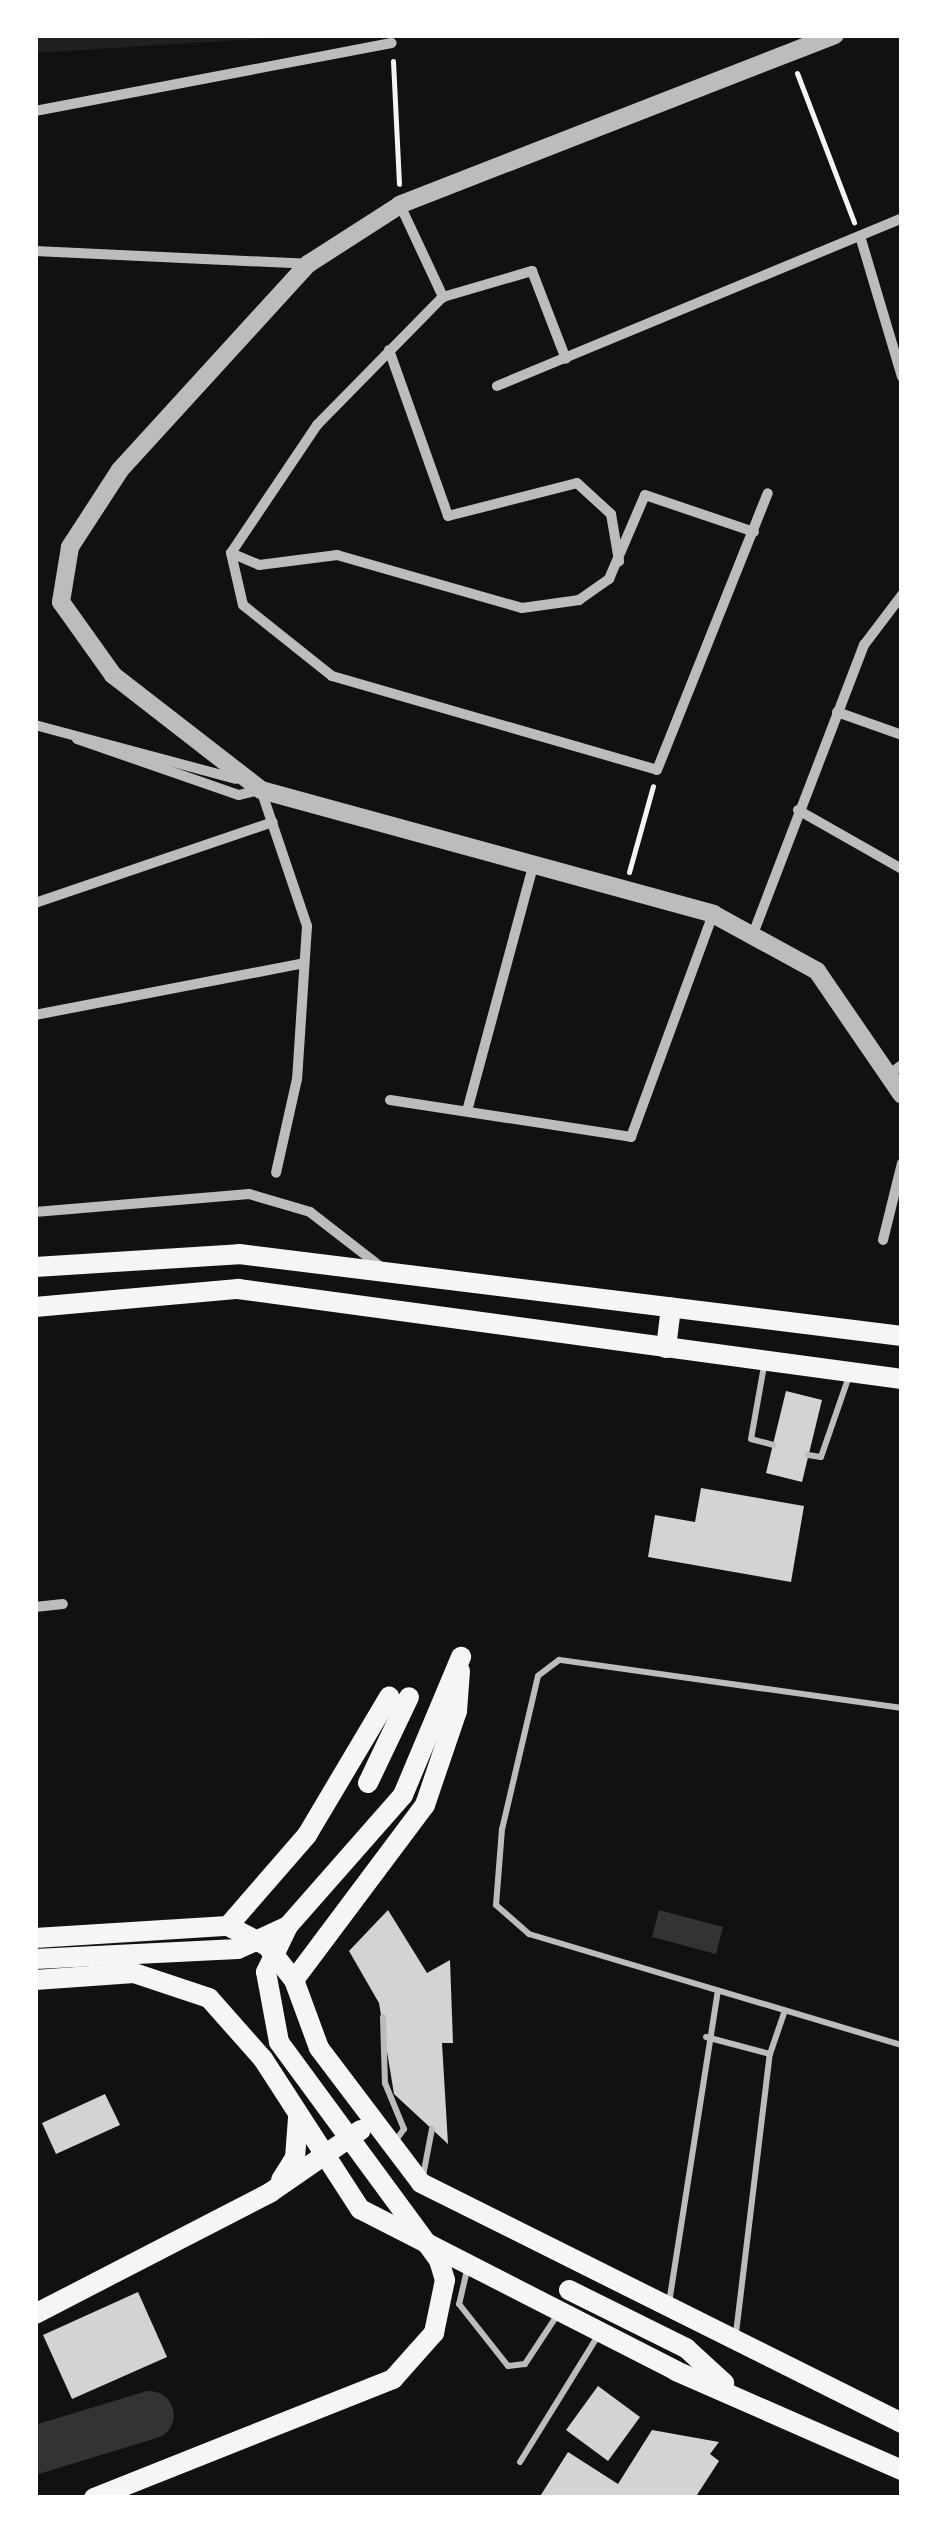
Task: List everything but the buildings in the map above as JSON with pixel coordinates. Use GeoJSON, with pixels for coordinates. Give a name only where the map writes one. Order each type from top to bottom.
{"type":"FeatureCollection","features":[{"type":"Feature","properties":{"kind":"main road"},"geometry":{"type":"LineString","coordinates":[[35,1267],[186,1252],[386,1272],[902,1336]]}},
{"type":"Feature","properties":{"kind":"main road"},"geometry":{"type":"LineString","coordinates":[[35,1307],[238,1290],[902,1378]]}},
{"type":"Feature","properties":{"kind":"main road"},"geometry":{"type":"LineString","coordinates":[[666,1348],[671,1307]]}},
{"type":"Feature","properties":{"kind":"main road"},"geometry":{"type":"LineString","coordinates":[[94,2498],[393,2379],[434,2333],[445,2280],[439,2260],[279,2042],[266,1972],[288,1926],[403,1795],[462,1657],[457,1711],[424,1805],[294,1980]]}},
{"type":"Feature","properties":{"kind":"main road"},"geometry":{"type":"LineString","coordinates":[[228,1926],[308,1836],[399,1697],[368,1783]]}},
{"type":"Feature","properties":{"kind":"main road"},"geometry":{"type":"LineString","coordinates":[[65,1976],[41,1956],[44,1936],[228,1926],[267,1946],[294,1980],[319,2048],[371,2124],[421,2182],[668,2309],[902,2422]]}},
{"type":"Feature","properties":{"kind":"main road"},"geometry":{"type":"LineString","coordinates":[[35,1959],[238,1950],[288,1926]]}},
{"type":"Feature","properties":{"kind":"main road"},"geometry":{"type":"LineString","coordinates":[[35,1980],[154,1976],[209,1998],[360,2209],[600,2333],[729,2388],[902,2470]]}},
{"type":"Feature","properties":{"kind":"main road"},"geometry":{"type":"LineString","coordinates":[[303,2125],[336,2134],[357,2102]]}},
{"type":"Feature","properties":{"kind":"main road"},"geometry":{"type":"LineString","coordinates":[[35,2314],[271,2192],[371,2124]]}},
{"type":"Feature","properties":{"kind":"main road"},"geometry":{"type":"LineString","coordinates":[[271,2192],[295,2158],[303,2125]]}},
{"type":"Feature","properties":{"kind":"main road"},"geometry":{"type":"LineString","coordinates":[[569,2290],[686,2348],[729,2388]]}},
{"type":"Feature","properties":{"kind":"street"},"geometry":{"type":"LineString","coordinates":[[276,1173],[294,1103],[307,926],[273,822],[261,790],[114,675],[61,602],[70,547],[120,470],[308,264],[400,206],[836,35]]}},
{"type":"Feature","properties":{"kind":"street"},"geometry":{"type":"LineString","coordinates":[[35,112],[392,42]]}},
{"type":"Feature","properties":{"kind":"street"},"geometry":{"type":"LineString","coordinates":[[400,206],[443,298]]}},
{"type":"Feature","properties":{"kind":"street"},"geometry":{"type":"LineString","coordinates":[[497,386],[902,218]]}},
{"type":"Feature","properties":{"kind":"street"},"geometry":{"type":"LineString","coordinates":[[860,236],[902,377]]}},
{"type":"Feature","properties":{"kind":"street"},"geometry":{"type":"LineString","coordinates":[[35,251],[308,264]]}},
{"type":"Feature","properties":{"kind":"street"},"geometry":{"type":"LineString","coordinates":[[566,359],[532,271],[443,298],[317,426],[230,553],[243,604],[332,676],[657,770],[768,493]]}},
{"type":"Feature","properties":{"kind":"street"},"geometry":{"type":"LineString","coordinates":[[389,350],[448,516],[576,483],[611,514],[619,562]]}},
{"type":"Feature","properties":{"kind":"street"},"geometry":{"type":"LineString","coordinates":[[230,553],[259,565],[337,555],[522,608],[579,600],[619,562],[645,495],[754,532]]}},
{"type":"Feature","properties":{"kind":"street"},"geometry":{"type":"LineString","coordinates":[[753,934],[864,645],[902,595]]}},
{"type":"Feature","properties":{"kind":"street"},"geometry":{"type":"LineString","coordinates":[[837,712],[902,734]]}},
{"type":"Feature","properties":{"kind":"street"},"geometry":{"type":"LineString","coordinates":[[35,725],[713,914],[818,971],[895,1070],[902,1095]]}},
{"type":"Feature","properties":{"kind":"street"},"geometry":{"type":"LineString","coordinates":[[798,810],[902,869]]}},
{"type":"Feature","properties":{"kind":"street"},"geometry":{"type":"LineString","coordinates":[[35,903],[273,822]]}},
{"type":"Feature","properties":{"kind":"street"},"geometry":{"type":"LineString","coordinates":[[468,1111],[533,866]]}},
{"type":"Feature","properties":{"kind":"street"},"geometry":{"type":"LineString","coordinates":[[390,1100],[631,1137],[713,914]]}},
{"type":"Feature","properties":{"kind":"street"},"geometry":{"type":"LineString","coordinates":[[35,1014],[304,963]]}},
{"type":"Feature","properties":{"kind":"street"},"geometry":{"type":"LineString","coordinates":[[883,1240],[902,1162]]}},
{"type":"Feature","properties":{"kind":"street"},"geometry":{"type":"LineString","coordinates":[[35,1212],[249,1194],[310,1212],[386,1272]]}},
{"type":"Feature","properties":{"kind":"street"},"geometry":{"type":"LineString","coordinates":[[35,1607],[63,1604]]}},
{"type":"Feature","properties":{"kind":"lane"},"geometry":{"type":"LineString","coordinates":[[765,1360],[751,1439],[773,1445]]}},
{"type":"Feature","properties":{"kind":"lane"},"geometry":{"type":"LineString","coordinates":[[808,1454],[821,1457],[850,1372]]}},
{"type":"Feature","properties":{"kind":"lane"},"geometry":{"type":"LineString","coordinates":[[902,1708],[559,1660],[538,1676],[502,1829],[496,1905],[529,1934],[902,2045]]}},
{"type":"Feature","properties":{"kind":"lane"},"geometry":{"type":"LineString","coordinates":[[668,2309],[706,2037],[718,1991]]}},
{"type":"Feature","properties":{"kind":"lane"},"geometry":{"type":"LineString","coordinates":[[735,2340],[770,2054],[784,2013]]}},
{"type":"Feature","properties":{"kind":"lane"},"geometry":{"type":"LineString","coordinates":[[383,2018],[385,2083],[404,2129],[390,2148]]}},
{"type":"Feature","properties":{"kind":"lane"},"geometry":{"type":"LineString","coordinates":[[706,2037],[770,2054]]}},
{"type":"Feature","properties":{"kind":"lane"},"geometry":{"type":"LineString","coordinates":[[421,2182],[432,2129]]}},
{"type":"Feature","properties":{"kind":"lane"},"geometry":{"type":"LineString","coordinates":[[468,2266],[459,2304],[508,2366],[525,2364],[559,2313]]}},
{"type":"Feature","properties":{"kind":"lane"},"geometry":{"type":"LineString","coordinates":[[520,2462],[600,2333]]}},
{"type":"Feature","properties":{"kind":"path"},"geometry":{"type":"LineString","coordinates":[[392,42],[400,206]]}},
{"type":"Feature","properties":{"kind":"path"},"geometry":{"type":"LineString","coordinates":[[789,52],[860,236]]}},
{"type":"Feature","properties":{"kind":"path"},"geometry":{"type":"LineString","coordinates":[[624,889],[657,770]]}},
{"type":"Feature","properties":{"kind":"shaded area"},"geometry":{"type":"Polygon","coordinates":[[[35,35],[319,35],[35,53],[35,35]]]}},
{"type":"Feature","properties":{"kind":"shaded area"},"geometry":{"type":"Polygon","coordinates":[[[659,1910],[723,1927],[716,1954],[652,1937],[659,1910]]]}},
{"type":"Feature","properties":{"kind":"waterway"},"geometry":{"type":"LineString","coordinates":[[35,2450],[150,2415]]}}]}
